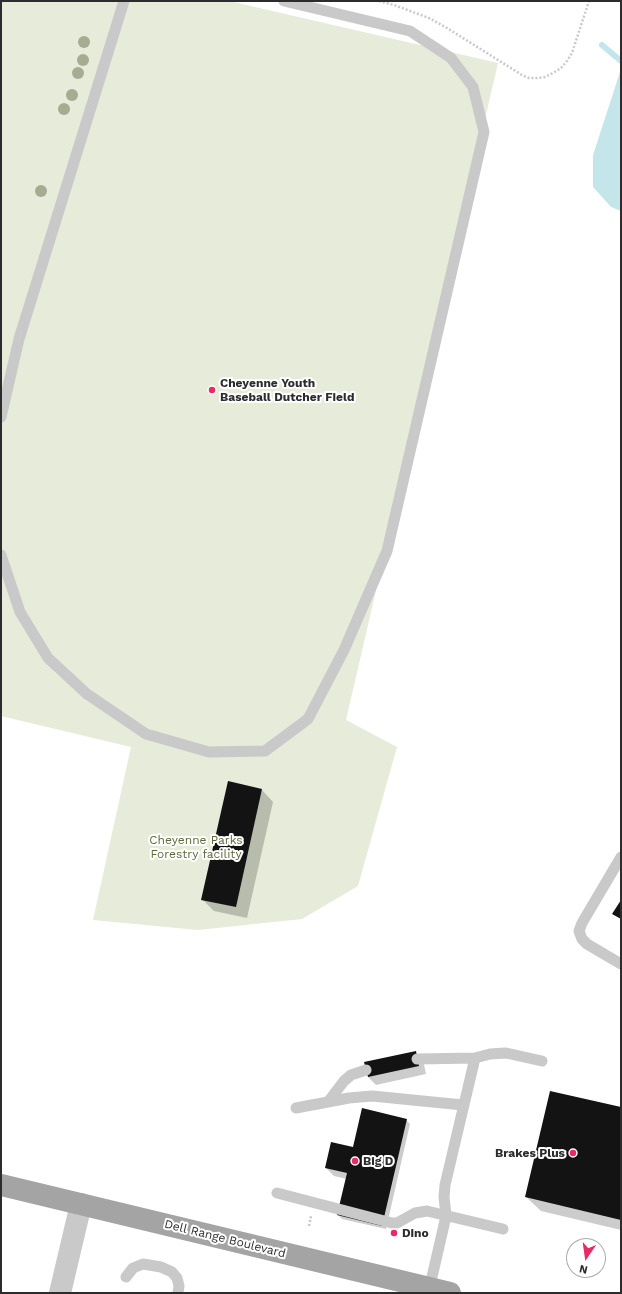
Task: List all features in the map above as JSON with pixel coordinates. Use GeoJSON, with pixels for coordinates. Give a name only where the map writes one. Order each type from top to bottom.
{"type":"FeatureCollection","features":[{"type":"Feature","properties":{"kind":"main road","name":"Dell Range Boulevard"},"geometry":{"type":"LineString","coordinates":[[1,1185],[436,1291]]}},
{"type":"Feature","properties":{"kind":"street"},"geometry":{"type":"LineString","coordinates":[[60,1293],[81,1204]]}},
{"type":"Feature","properties":{"kind":"lane"},"geometry":{"type":"LineString","coordinates":[[1,417],[19,339],[124,1]]}},
{"type":"Feature","properties":{"kind":"lane"},"geometry":{"type":"LineString","coordinates":[[1,555],[20,612],[48,658],[87,694],[146,734],[209,752],[265,751],[308,719],[340,657],[386,551],[484,132],[473,87],[451,58],[410,30],[284,1]]}},
{"type":"Feature","properties":{"kind":"lane"},"geometry":{"type":"LineString","coordinates":[[621,857],[582,922],[579,931],[587,944],[621,964]]}},
{"type":"Feature","properties":{"kind":"lane"},"geometry":{"type":"LineString","coordinates":[[418,1059],[475,1058],[490,1054],[506,1053],[542,1060]]}},
{"type":"Feature","properties":{"kind":"lane"},"geometry":{"type":"LineString","coordinates":[[436,1291],[446,1215],[445,1184],[475,1058]]}},
{"type":"Feature","properties":{"kind":"lane"},"geometry":{"type":"LineString","coordinates":[[328,1102],[344,1081],[351,1075],[366,1070]]}},
{"type":"Feature","properties":{"kind":"lane"},"geometry":{"type":"LineString","coordinates":[[296,1108],[349,1098],[372,1096],[463,1105]]}},
{"type":"Feature","properties":{"kind":"lane"},"geometry":{"type":"LineString","coordinates":[[277,1193],[392,1223],[397,1223],[415,1212],[421,1211],[503,1228]]}},
{"type":"Feature","properties":{"kind":"lane"},"geometry":{"type":"LineString","coordinates":[[126,1277],[133,1268],[143,1264],[161,1267],[172,1272],[177,1278],[178,1293]]}},
{"type":"Feature","properties":{"kind":"path"},"geometry":{"type":"LineString","coordinates":[[379,1],[429,18],[522,76],[529,78],[545,77],[561,68],[572,53],[589,1]]}},
{"type":"Feature","properties":{"kind":"green space","name":"Cheyenne Youth Baseball Dutcher Field"},"geometry":{"type":"Polygon","coordinates":[[[1,1],[229,1],[498,63],[346,720],[397,747],[358,886],[302,919],[198,930],[93,920],[131,747],[1,716],[1,1]]]}},
{"type":"Feature","properties":{"kind":"water"},"geometry":{"type":"Polygon","coordinates":[[[621,69],[621,211],[611,207],[593,187],[593,155],[621,69]]]}},
{"type":"Feature","properties":{"kind":"building"},"geometry":{"type":"Polygon","coordinates":[[[228,781],[262,789],[236,907],[201,900],[228,781]]]}},
{"type":"Feature","properties":{"kind":"building"},"geometry":{"type":"Polygon","coordinates":[[[621,900],[621,919],[612,914],[621,900]]]}},
{"type":"Feature","properties":{"kind":"building"},"geometry":{"type":"Polygon","coordinates":[[[416,1051],[419,1066],[368,1077],[364,1062],[416,1051]]]}},
{"type":"Feature","properties":{"kind":"building"},"geometry":{"type":"Polygon","coordinates":[[[550,1091],[621,1107],[621,1220],[525,1197],[550,1091]]]}},
{"type":"Feature","properties":{"kind":"building"},"geometry":{"type":"Polygon","coordinates":[[[362,1108],[407,1119],[382,1226],[337,1215],[347,1173],[325,1168],[331,1142],[353,1147],[362,1108]]]}},
{"type":"Feature","properties":{"kind":"waterway"},"geometry":{"type":"LineString","coordinates":[[602,45],[621,61]]}},
{"type":"Feature","properties":{"kind":"place","name":"Cheyenne Youth Baseball Dutcher Field"},"geometry":{"type":"Point","coordinates":[212,390]}},
{"type":"Feature","properties":{"kind":"place","name":"Brakes Plus"},"geometry":{"type":"Point","coordinates":[573,1153]}},
{"type":"Feature","properties":{"kind":"place","name":"Big D"},"geometry":{"type":"Point","coordinates":[355,1161]}},
{"type":"Feature","properties":{"kind":"place","name":"Dino"},"geometry":{"type":"Point","coordinates":[394,1233]}},
{"type":"Feature","properties":{"kind":"park label","name":"Cheyenne Parks Forestry facility"},"geometry":{"type":"Point","coordinates":[196,847]}}]}
